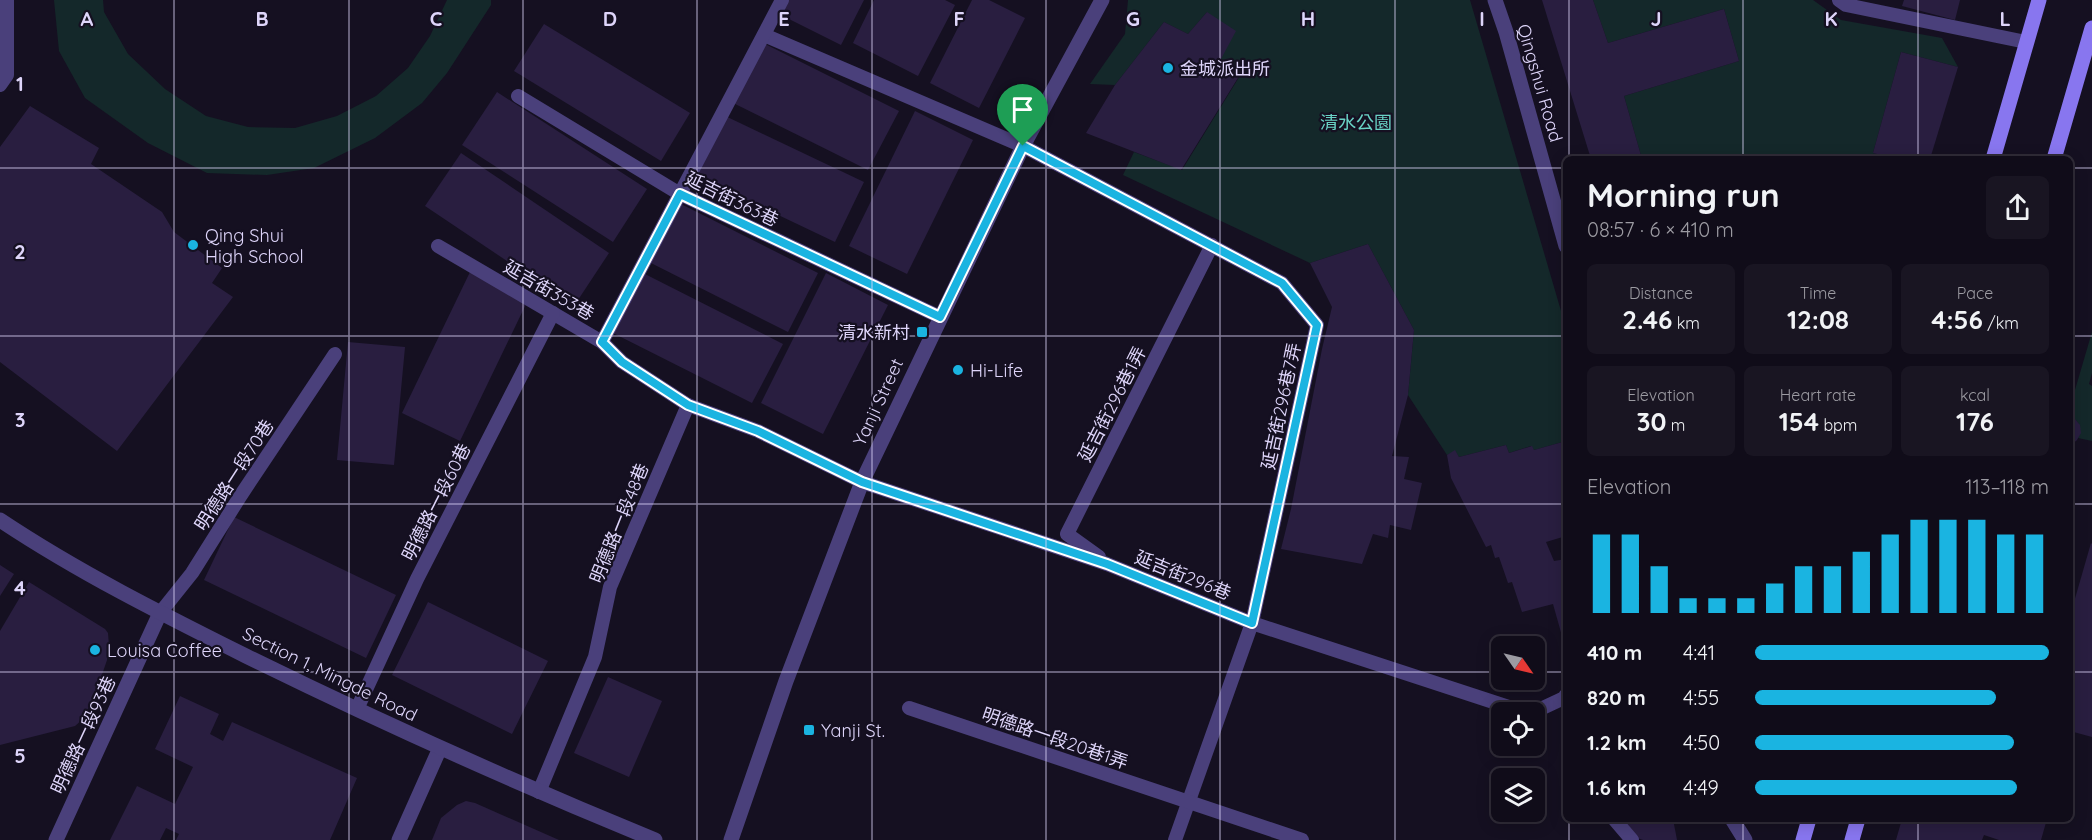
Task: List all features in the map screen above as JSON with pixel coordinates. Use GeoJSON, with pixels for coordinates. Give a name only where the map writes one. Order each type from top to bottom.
{"type":"FeatureCollection","features":[{"type":"Feature","properties":{"kind":"main road"},"geometry":{"type":"LineString","coordinates":[[1994,156],[2039,0]]}},
{"type":"Feature","properties":{"kind":"main road"},"geometry":{"type":"LineString","coordinates":[[2055,156],[2092,28]]}},
{"type":"Feature","properties":{"kind":"main road"},"geometry":{"type":"LineString","coordinates":[[1803,840],[1808,822]]}},
{"type":"Feature","properties":{"kind":"main road"},"geometry":{"type":"LineString","coordinates":[[1852,840],[1857,822]]}},
{"type":"Feature","properties":{"kind":"street","name":"Yanji Street"},"geometry":{"type":"LineString","coordinates":[[731,840],[786,681],[862,482],[1023,146],[1102,0]]}},
{"type":"Feature","properties":{"kind":"street","name":"Qingshui Road"},"geometry":{"type":"LineString","coordinates":[[1494,0],[1506,32],[1563,235]]}},
{"type":"Feature","properties":{"kind":"street","name":"Section 1, Mingde Road"},"geometry":{"type":"LineString","coordinates":[[0,520],[39,545],[160,613],[357,710],[539,792],[655,840]]}},
{"type":"Feature","properties":{"kind":"street","name":"明德路一段93巷"},"geometry":{"type":"LineString","coordinates":[[56,840],[160,613]]}},
{"type":"Feature","properties":{"kind":"street"},"geometry":{"type":"LineString","coordinates":[[399,840],[440,748]]}},
{"type":"Feature","properties":{"kind":"street"},"geometry":{"type":"LineString","coordinates":[[1734,822],[1745,840]]}},
{"type":"Feature","properties":{"kind":"lane"},"geometry":{"type":"LineString","coordinates":[[0,85],[7,75],[7,0]]}},
{"type":"Feature","properties":{"kind":"lane"},"geometry":{"type":"LineString","coordinates":[[602,342],[782,0]]}},
{"type":"Feature","properties":{"kind":"lane"},"geometry":{"type":"LineString","coordinates":[[1839,0],[1846,6],[2026,42]]}},
{"type":"Feature","properties":{"kind":"lane","name":"延吉街296巷7弄"},"geometry":{"type":"LineString","coordinates":[[764,35],[1023,146],[1212,245],[1282,283],[1317,325],[1252,623]]}},
{"type":"Feature","properties":{"kind":"lane","name":"延吉街363巷"},"geometry":{"type":"LineString","coordinates":[[518,96],[680,194],[940,317]]}},
{"type":"Feature","properties":{"kind":"lane","name":"延吉街296巷1弄"},"geometry":{"type":"LineString","coordinates":[[1107,564],[1067,534],[1212,245]]}},
{"type":"Feature","properties":{"kind":"lane","name":"延吉街353巷"},"geometry":{"type":"LineString","coordinates":[[438,246],[602,342],[622,362],[688,405],[758,431],[862,482]]}},
{"type":"Feature","properties":{"kind":"lane","name":"明德路一段60巷"},"geometry":{"type":"LineString","coordinates":[[357,710],[417,579],[553,313]]}},
{"type":"Feature","properties":{"kind":"lane","name":"明德路一段70巷"},"geometry":{"type":"LineString","coordinates":[[160,613],[192,573],[335,354]]}},
{"type":"Feature","properties":{"kind":"lane","name":"明德路一段48巷"},"geometry":{"type":"LineString","coordinates":[[539,792],[595,657],[610,587],[688,405]]}},
{"type":"Feature","properties":{"kind":"lane","name":"延吉街296巷"},"geometry":{"type":"LineString","coordinates":[[862,482],[1107,564],[1252,623],[1493,702]]}},
{"type":"Feature","properties":{"kind":"lane"},"geometry":{"type":"LineString","coordinates":[[1175,840],[1252,623]]}},
{"type":"Feature","properties":{"kind":"lane"},"geometry":{"type":"LineString","coordinates":[[1545,707],[1563,698]]}},
{"type":"Feature","properties":{"kind":"lane","name":"明德路一段20巷1弄"},"geometry":{"type":"LineString","coordinates":[[909,708],[1302,840]]}},
{"type":"Feature","properties":{"kind":"lane"},"geometry":{"type":"LineString","coordinates":[[1617,822],[1632,840]]}},
{"type":"Feature","properties":{"kind":"green space"},"geometry":{"type":"Polygon","coordinates":[[[54,0],[103,0],[104,12],[128,54],[165,89],[206,116],[248,127],[295,128],[337,116],[376,96],[408,68],[430,36],[447,0],[491,0],[491,5],[447,73],[422,103],[375,138],[314,168],[267,175],[207,173],[148,143],[85,98],[59,51],[54,0]]]}},
{"type":"Feature","properties":{"kind":"green space","name":"清水公園"},"geometry":{"type":"Polygon","coordinates":[[[1128,0],[1470,0],[1563,318],[1563,442],[1534,450],[1531,446],[1509,453],[1506,445],[1459,457],[1455,451],[1447,455],[1408,395],[1414,330],[1368,244],[1310,263],[1123,175],[1134,152],[1182,170],[1241,74],[1221,59],[1207,12],[1188,34],[1164,22],[1115,85],[1090,84],[1125,34],[1128,0]]]}},
{"type":"Feature","properties":{"kind":"green space"},"geometry":{"type":"Polygon","coordinates":[[[1593,0],[1813,0],[1841,20],[1942,38],[1958,67],[1901,52],[1873,153],[1884,156],[1641,156],[1624,96],[1739,61],[1724,9],[1608,43],[1593,0]]]}},
{"type":"Feature","properties":{"kind":"green space"},"geometry":{"type":"Polygon","coordinates":[[[2092,332],[2092,373],[2089,384],[2092,386],[2092,441],[2078,438],[2080,428],[2073,418],[2073,397],[2092,332]]]}},
{"type":"Feature","properties":{"kind":"building"},"geometry":{"type":"Polygon","coordinates":[[[776,0],[864,0],[841,45],[771,10],[776,0]]]}},
{"type":"Feature","properties":{"kind":"building"},"geometry":{"type":"Polygon","coordinates":[[[874,0],[945,0],[955,5],[918,76],[853,43],[874,0]]]}},
{"type":"Feature","properties":{"kind":"building"},"geometry":{"type":"Polygon","coordinates":[[[972,0],[989,0],[1025,18],[979,108],[930,83],[972,0]]]}},
{"type":"Feature","properties":{"kind":"building"},"geometry":{"type":"Polygon","coordinates":[[[1542,0],[1593,0],[1608,43],[1724,9],[1739,61],[1624,96],[1641,156],[1590,156],[1542,0]]]}},
{"type":"Feature","properties":{"kind":"building"},"geometry":{"type":"Polygon","coordinates":[[[1904,0],[1960,0],[1955,20],[1902,6],[1904,0]]]}},
{"type":"Feature","properties":{"kind":"building"},"geometry":{"type":"Polygon","coordinates":[[[1207,12],[1236,31],[1221,59],[1241,73],[1181,170],[1086,133],[1115,85],[1164,22],[1188,34],[1207,12]]]}},
{"type":"Feature","properties":{"kind":"building"},"geometry":{"type":"Polygon","coordinates":[[[544,24],[690,113],[661,161],[514,71],[544,24]]]}},
{"type":"Feature","properties":{"kind":"building"},"geometry":{"type":"Polygon","coordinates":[[[755,39],[899,111],[868,170],[725,99],[755,39]]]}},
{"type":"Feature","properties":{"kind":"building"},"geometry":{"type":"Polygon","coordinates":[[[1901,52],[1958,67],[1931,156],[1884,156],[1873,153],[1901,52]]]}},
{"type":"Feature","properties":{"kind":"building"},"geometry":{"type":"Polygon","coordinates":[[[497,92],[647,189],[613,242],[462,145],[497,92]]]}},
{"type":"Feature","properties":{"kind":"building"},"geometry":{"type":"Polygon","coordinates":[[[30,106],[99,148],[91,164],[162,212],[174,232],[222,268],[212,283],[233,297],[117,451],[0,362],[0,147],[30,106]]]}},
{"type":"Feature","properties":{"kind":"building"},"geometry":{"type":"Polygon","coordinates":[[[915,111],[973,140],[907,274],[849,246],[915,111]]]}},
{"type":"Feature","properties":{"kind":"building"},"geometry":{"type":"Polygon","coordinates":[[[719,113],[864,182],[835,242],[690,173],[719,113]]]}},
{"type":"Feature","properties":{"kind":"building"},"geometry":{"type":"Polygon","coordinates":[[[461,153],[609,253],[574,306],[425,206],[461,153]]]}},
{"type":"Feature","properties":{"kind":"building"},"geometry":{"type":"Polygon","coordinates":[[[675,201],[818,273],[788,332],[645,260],[675,201]]]}},
{"type":"Feature","properties":{"kind":"building"},"geometry":{"type":"Polygon","coordinates":[[[1368,244],[1414,330],[1408,395],[1392,456],[1409,457],[1404,479],[1422,483],[1411,530],[1390,525],[1388,538],[1373,534],[1362,564],[1281,549],[1332,307],[1310,263],[1368,244]]]}},
{"type":"Feature","properties":{"kind":"building"},"geometry":{"type":"Polygon","coordinates":[[[639,271],[783,344],[752,403],[609,331],[639,271]]]}},
{"type":"Feature","properties":{"kind":"building"},"geometry":{"type":"Polygon","coordinates":[[[470,272],[528,300],[460,441],[402,413],[470,272]]]}},
{"type":"Feature","properties":{"kind":"building"},"geometry":{"type":"Polygon","coordinates":[[[826,273],[888,305],[823,434],[761,403],[826,273]]]}},
{"type":"Feature","properties":{"kind":"building"},"geometry":{"type":"Polygon","coordinates":[[[348,342],[405,347],[394,465],[337,460],[348,342]]]}},
{"type":"Feature","properties":{"kind":"building"},"geometry":{"type":"Polygon","coordinates":[[[2073,418],[2080,425],[2081,433],[2073,443],[2073,418]]]}},
{"type":"Feature","properties":{"kind":"building"},"geometry":{"type":"Polygon","coordinates":[[[1563,442],[1563,537],[1546,542],[1554,561],[1563,560],[1562,636],[1553,604],[1522,612],[1512,582],[1508,583],[1499,557],[1495,558],[1491,545],[1486,547],[1451,478],[1447,455],[1455,450],[1459,457],[1506,445],[1509,453],[1532,446],[1534,450],[1563,442]]]}},
{"type":"Feature","properties":{"kind":"building"},"geometry":{"type":"Polygon","coordinates":[[[234,517],[396,595],[366,658],[204,580],[234,517]]]}},
{"type":"Feature","properties":{"kind":"building"},"geometry":{"type":"Polygon","coordinates":[[[2091,543],[2092,737],[2073,732],[2073,606],[2091,543]]]}},
{"type":"Feature","properties":{"kind":"building"},"geometry":{"type":"Polygon","coordinates":[[[0,565],[14,574],[0,596],[0,565]]]}},
{"type":"Feature","properties":{"kind":"building"},"geometry":{"type":"Polygon","coordinates":[[[29,582],[105,629],[108,633],[109,646],[107,660],[96,692],[83,719],[75,726],[0,745],[0,631],[29,582]]]}},
{"type":"Feature","properties":{"kind":"building"},"geometry":{"type":"Polygon","coordinates":[[[428,602],[548,661],[512,734],[392,675],[428,602]]]}},
{"type":"Feature","properties":{"kind":"building"},"geometry":{"type":"Polygon","coordinates":[[[608,677],[662,701],[629,777],[574,753],[608,677]]]}},
{"type":"Feature","properties":{"kind":"building"},"geometry":{"type":"Polygon","coordinates":[[[180,696],[219,714],[210,734],[223,741],[232,722],[357,778],[330,840],[176,840],[179,834],[166,828],[160,840],[110,840],[137,786],[175,804],[193,767],[155,749],[180,696]]]}},
{"type":"Feature","properties":{"kind":"building"},"geometry":{"type":"Polygon","coordinates":[[[466,801],[559,840],[432,840],[441,818],[466,801]]]}},
{"type":"Feature","properties":{"kind":"building"},"geometry":{"type":"Polygon","coordinates":[[[1620,822],[1674,822],[1677,840],[1643,840],[1623,833],[1620,822]]]}},
{"type":"Feature","properties":{"kind":"building"},"geometry":{"type":"Polygon","coordinates":[[[1901,822],[2046,822],[2041,840],[1999,840],[1984,835],[1982,840],[1896,840],[1901,822]]]}},
{"type":"Feature","properties":{"kind":"place","name":"金城派出所"},"geometry":{"type":"Point","coordinates":[1168,68]}},
{"type":"Feature","properties":{"kind":"place","name":"Qing Shui High School"},"geometry":{"type":"Point","coordinates":[193,245]}},
{"type":"Feature","properties":{"kind":"place","name":"清水新村"},"geometry":{"type":"Point","coordinates":[922,332]}},
{"type":"Feature","properties":{"kind":"place","name":"Hi-Life"},"geometry":{"type":"Point","coordinates":[958,370]}},
{"type":"Feature","properties":{"kind":"place","name":"Louisa Coffee"},"geometry":{"type":"Point","coordinates":[95,650]}},
{"type":"Feature","properties":{"kind":"place","name":"Yanji St."},"geometry":{"type":"Point","coordinates":[809,730]}},
{"type":"Feature","properties":{"kind":"route"},"geometry":{"type":"LineString","coordinates":[[1023,146],[1282,283],[1317,325],[1252,623],[1107,564],[862,482],[758,431],[688,405],[622,362],[602,342],[680,194],[940,317],[1023,146]]}}]}
